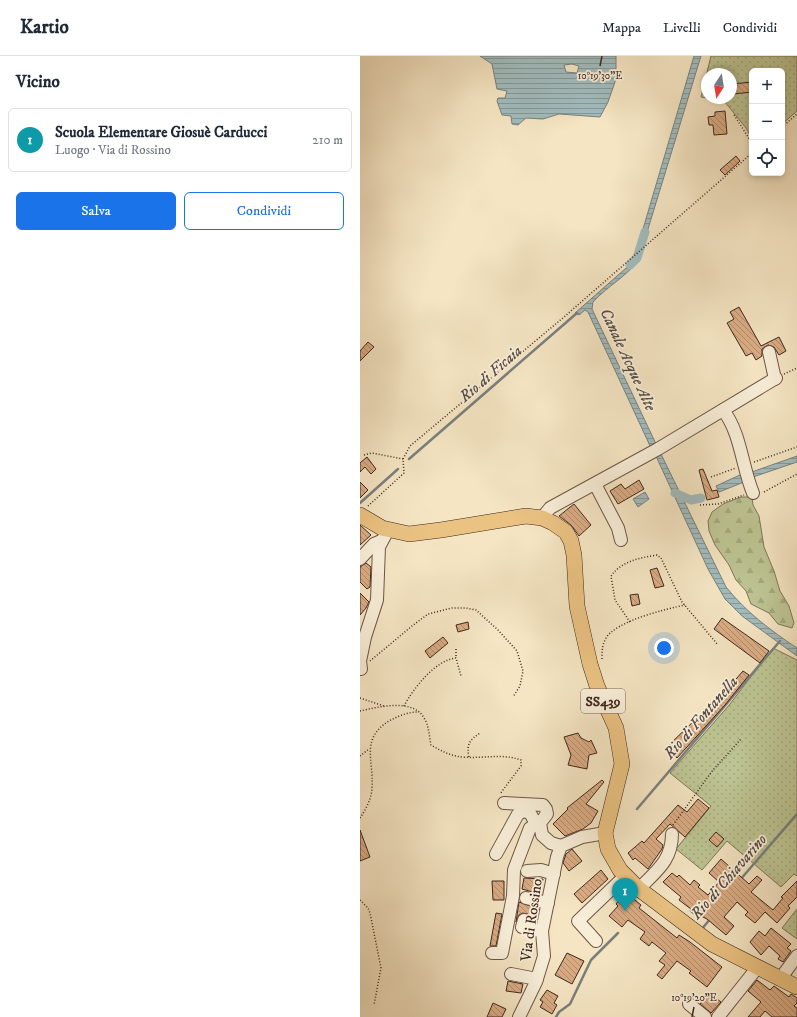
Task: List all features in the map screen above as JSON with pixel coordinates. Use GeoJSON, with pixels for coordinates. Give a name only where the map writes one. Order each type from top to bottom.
{"type":"FeatureCollection","features":[{"type":"Feature","properties":{"kind":"main road","name":"SS439"},"geometry":{"type":"LineString","coordinates":[[363,511],[385,536],[426,533],[510,517],[526,516],[542,518],[553,523],[566,532],[571,541],[574,555],[577,606],[590,664],[599,691],[616,728],[622,764],[605,834],[608,849],[620,870],[639,889],[712,944],[797,987]]}},
{"type":"Feature","properties":{"kind":"street"},"geometry":{"type":"LineString","coordinates":[[542,518],[550,508],[655,450],[775,378],[769,352]]}},
{"type":"Feature","properties":{"kind":"street"},"geometry":{"type":"LineString","coordinates":[[723,410],[731,425],[745,465],[746,477],[754,493]]}},
{"type":"Feature","properties":{"kind":"street"},"geometry":{"type":"LineString","coordinates":[[595,484],[618,528],[621,540]]}},
{"type":"Feature","properties":{"kind":"street"},"geometry":{"type":"LineString","coordinates":[[360,559],[374,544],[385,536]]}},
{"type":"Feature","properties":{"kind":"street"},"geometry":{"type":"LineString","coordinates":[[361,669],[365,637],[377,600],[379,547],[385,536]]}},
{"type":"Feature","properties":{"kind":"street"},"geometry":{"type":"LineString","coordinates":[[497,953],[513,896],[514,870],[530,828],[538,824],[547,814],[543,805],[504,803]]}},
{"type":"Feature","properties":{"kind":"street"},"geometry":{"type":"LineString","coordinates":[[496,854],[518,814],[524,811],[530,813],[538,824],[542,835],[551,843],[561,846],[582,837],[605,834]]}},
{"type":"Feature","properties":{"kind":"street"},"geometry":{"type":"LineString","coordinates":[[576,848],[605,834]]}},
{"type":"Feature","properties":{"kind":"street"},"geometry":{"type":"LineString","coordinates":[[639,889],[662,866],[667,858],[672,848],[672,834]]}},
{"type":"Feature","properties":{"kind":"street","name":"Via di Rossino"},"geometry":{"type":"LineString","coordinates":[[519,1017],[537,979],[544,956],[542,931],[561,846]]}},
{"type":"Feature","properties":{"kind":"street"},"geometry":{"type":"LineString","coordinates":[[527,871],[540,870],[554,874]]}},
{"type":"Feature","properties":{"kind":"street"},"geometry":{"type":"LineString","coordinates":[[596,941],[578,921],[626,875]]}},
{"type":"Feature","properties":{"kind":"street"},"geometry":{"type":"LineString","coordinates":[[526,898],[548,903]]}},
{"type":"Feature","properties":{"kind":"street"},"geometry":{"type":"LineString","coordinates":[[524,920],[522,927],[542,931]]}},
{"type":"Feature","properties":{"kind":"street"},"geometry":{"type":"LineString","coordinates":[[780,979],[797,956]]}},
{"type":"Feature","properties":{"kind":"street"},"geometry":{"type":"LineString","coordinates":[[718,1017],[757,968]]}},
{"type":"Feature","properties":{"kind":"street"},"geometry":{"type":"LineString","coordinates":[[511,974],[537,979]]}},
{"type":"Feature","properties":{"kind":"street"},"geometry":{"type":"LineString","coordinates":[[689,1004],[705,1017]]}},
{"type":"Feature","properties":{"kind":"path"},"geometry":{"type":"LineString","coordinates":[[785,124],[797,114]]}},
{"type":"Feature","properties":{"kind":"path"},"geometry":{"type":"LineString","coordinates":[[734,115],[750,140]]}},
{"type":"Feature","properties":{"kind":"path"},"geometry":{"type":"LineString","coordinates":[[363,511],[404,473],[403,459],[410,446],[615,272],[749,156]]}},
{"type":"Feature","properties":{"kind":"path"},"geometry":{"type":"LineString","coordinates":[[364,455],[372,453],[403,459]]}},
{"type":"Feature","properties":{"kind":"path"},"geometry":{"type":"LineString","coordinates":[[630,622],[615,600],[611,576],[618,567],[638,559],[657,555],[661,558],[684,605],[718,646]]}},
{"type":"Feature","properties":{"kind":"path"},"geometry":{"type":"LineString","coordinates":[[602,663],[602,649],[607,637],[630,622],[643,616],[684,605]]}},
{"type":"Feature","properties":{"kind":"path"},"geometry":{"type":"LineString","coordinates":[[361,669],[428,614],[452,608],[466,608],[476,610],[498,630],[517,652],[523,671],[520,686],[513,697]]}},
{"type":"Feature","properties":{"kind":"path"},"geometry":{"type":"LineString","coordinates":[[456,649],[456,658],[461,676]]}},
{"type":"Feature","properties":{"kind":"path"},"geometry":{"type":"LineString","coordinates":[[404,707],[412,690],[429,673],[450,658],[456,658]]}},
{"type":"Feature","properties":{"kind":"path"},"geometry":{"type":"LineString","coordinates":[[360,698],[384,706]]}},
{"type":"Feature","properties":{"kind":"path"},"geometry":{"type":"LineString","coordinates":[[360,711],[384,706],[414,708],[424,717],[431,745],[446,754],[462,757],[500,755],[521,760],[521,766],[518,771],[500,792],[501,799],[504,803]]}},
{"type":"Feature","properties":{"kind":"path"},"geometry":{"type":"LineString","coordinates":[[360,818],[370,798],[373,786],[369,746],[377,727],[397,717],[418,712]]}},
{"type":"Feature","properties":{"kind":"path"},"geometry":{"type":"LineString","coordinates":[[469,757],[467,748],[469,741],[480,733]]}},
{"type":"Feature","properties":{"kind":"path"},"geometry":{"type":"LineString","coordinates":[[672,834],[672,826],[694,793],[741,739]]}},
{"type":"Feature","properties":{"kind":"path"},"geometry":{"type":"LineString","coordinates":[[360,756],[369,749]]}},
{"type":"Feature","properties":{"kind":"path"},"geometry":{"type":"LineString","coordinates":[[360,900],[368,908],[370,913],[381,968],[374,1005]]}},
{"type":"Feature","properties":{"kind":"green space"},"geometry":{"type":"Polygon","coordinates":[[[711,56],[797,56],[797,111],[785,121],[785,68],[749,68],[749,134],[727,104],[737,104],[737,68],[708,68],[711,56]]]}},
{"type":"Feature","properties":{"kind":"green space"},"geometry":{"type":"Polygon","coordinates":[[[741,497],[752,497],[753,505],[759,516],[764,547],[780,591],[789,606],[794,623],[792,628],[778,624],[769,613],[751,604],[746,591],[736,580],[729,565],[715,545],[709,531],[708,521],[712,512],[723,504],[741,497]]]}},
{"type":"Feature","properties":{"kind":"green space"},"geometry":{"type":"Polygon","coordinates":[[[773,648],[797,660],[797,876],[794,874],[781,887],[727,841],[702,870],[676,849],[711,806],[670,773],[730,704],[773,648]]]}},
{"type":"Feature","properties":{"kind":"green space"},"geometry":{"type":"Polygon","coordinates":[[[797,909],[797,939],[782,928],[797,909]]]}},
{"type":"Feature","properties":{"kind":"water"},"geometry":{"type":"Polygon","coordinates":[[[480,56],[616,56],[616,79],[608,102],[600,117],[559,114],[543,119],[526,118],[518,125],[512,124],[511,116],[502,115],[497,101],[498,98],[505,98],[507,91],[497,89],[492,64],[480,56]],[[572,64],[564,65],[566,72],[577,73],[579,66],[572,64]]]}},
{"type":"Feature","properties":{"kind":"water"},"geometry":{"type":"Polygon","coordinates":[[[694,56],[701,56],[644,242],[638,246],[694,56]]]}},
{"type":"Feature","properties":{"kind":"water"},"geometry":{"type":"Polygon","coordinates":[[[642,254],[632,268],[593,302],[592,309],[657,446],[651,448],[588,312],[585,310],[579,315],[575,313],[642,254]]]}},
{"type":"Feature","properties":{"kind":"water"},"geometry":{"type":"Polygon","coordinates":[[[660,452],[726,587],[742,605],[759,620],[797,648],[797,656],[742,616],[725,599],[708,569],[655,454],[660,452]]]}},
{"type":"Feature","properties":{"kind":"water"},"geometry":{"type":"Polygon","coordinates":[[[797,456],[797,462],[750,478],[749,473],[797,456]]]}},
{"type":"Feature","properties":{"kind":"water"},"geometry":{"type":"Polygon","coordinates":[[[742,474],[744,482],[719,492],[716,486],[742,474]]]}},
{"type":"Feature","properties":{"kind":"water"},"geometry":{"type":"Polygon","coordinates":[[[645,492],[649,499],[638,507],[633,499],[645,492]]]}},
{"type":"Feature","properties":{"kind":"building"},"geometry":{"type":"Polygon","coordinates":[[[749,82],[749,92],[737,94],[737,84],[749,82]]]}},
{"type":"Feature","properties":{"kind":"building"},"geometry":{"type":"Polygon","coordinates":[[[725,111],[727,134],[714,135],[713,125],[709,125],[708,117],[715,116],[715,112],[725,111]]]}},
{"type":"Feature","properties":{"kind":"building"},"geometry":{"type":"Polygon","coordinates":[[[736,156],[740,161],[725,175],[720,170],[736,156]]]}},
{"type":"Feature","properties":{"kind":"building"},"geometry":{"type":"Polygon","coordinates":[[[739,307],[761,346],[779,337],[786,351],[779,355],[774,347],[768,345],[762,349],[762,356],[756,360],[752,353],[746,356],[727,323],[734,319],[730,312],[739,307]]]}},
{"type":"Feature","properties":{"kind":"building"},"geometry":{"type":"Polygon","coordinates":[[[368,342],[374,347],[360,361],[360,351],[368,342]]]}},
{"type":"Feature","properties":{"kind":"building"},"geometry":{"type":"Polygon","coordinates":[[[367,457],[376,469],[371,474],[365,467],[360,472],[360,463],[367,457]]]}},
{"type":"Feature","properties":{"kind":"building"},"geometry":{"type":"Polygon","coordinates":[[[703,469],[712,491],[717,490],[719,497],[707,500],[699,470],[703,469]]]}},
{"type":"Feature","properties":{"kind":"building"},"geometry":{"type":"Polygon","coordinates":[[[639,480],[644,489],[618,504],[610,491],[621,484],[625,489],[639,480]]]}},
{"type":"Feature","properties":{"kind":"building"},"geometry":{"type":"Polygon","coordinates":[[[360,482],[368,490],[360,498],[360,482]]]}},
{"type":"Feature","properties":{"kind":"building"},"geometry":{"type":"Polygon","coordinates":[[[574,504],[591,525],[579,536],[571,525],[559,516],[574,504]]]}},
{"type":"Feature","properties":{"kind":"building"},"geometry":{"type":"Polygon","coordinates":[[[360,525],[371,535],[360,545],[360,525]]]}},
{"type":"Feature","properties":{"kind":"building"},"geometry":{"type":"Polygon","coordinates":[[[366,563],[371,567],[370,587],[367,589],[360,582],[360,567],[366,563]]]}},
{"type":"Feature","properties":{"kind":"building"},"geometry":{"type":"Polygon","coordinates":[[[657,568],[664,586],[655,588],[650,570],[657,568]]]}},
{"type":"Feature","properties":{"kind":"building"},"geometry":{"type":"Polygon","coordinates":[[[360,593],[369,602],[360,615],[360,593]]]}},
{"type":"Feature","properties":{"kind":"building"},"geometry":{"type":"Polygon","coordinates":[[[638,594],[640,604],[632,606],[630,595],[638,594]]]}},
{"type":"Feature","properties":{"kind":"building"},"geometry":{"type":"Polygon","coordinates":[[[722,618],[769,651],[760,663],[714,629],[722,618]]]}},
{"type":"Feature","properties":{"kind":"building"},"geometry":{"type":"Polygon","coordinates":[[[468,622],[469,629],[458,632],[456,625],[468,622]]]}},
{"type":"Feature","properties":{"kind":"building"},"geometry":{"type":"Polygon","coordinates":[[[443,637],[448,643],[430,658],[425,651],[443,637]]]}},
{"type":"Feature","properties":{"kind":"building"},"geometry":{"type":"Polygon","coordinates":[[[743,671],[749,675],[725,705],[677,758],[667,747],[700,715],[703,717],[743,671]]]}},
{"type":"Feature","properties":{"kind":"building"},"geometry":{"type":"Polygon","coordinates":[[[578,733],[581,738],[589,742],[591,740],[597,753],[589,755],[587,769],[568,765],[571,755],[564,737],[578,733]]]}},
{"type":"Feature","properties":{"kind":"building"},"geometry":{"type":"Polygon","coordinates":[[[602,780],[604,782],[586,804],[598,811],[591,823],[583,829],[565,836],[553,824],[568,809],[567,808],[602,780]]]}},
{"type":"Feature","properties":{"kind":"building"},"geometry":{"type":"Polygon","coordinates":[[[698,799],[709,808],[685,837],[670,824],[656,839],[663,845],[662,849],[648,869],[635,858],[633,860],[628,853],[642,841],[644,843],[678,805],[687,812],[698,799]]]}},
{"type":"Feature","properties":{"kind":"building"},"geometry":{"type":"Polygon","coordinates":[[[360,830],[370,857],[360,861],[360,830]]]}},
{"type":"Feature","properties":{"kind":"building"},"geometry":{"type":"Polygon","coordinates":[[[716,832],[724,839],[717,847],[709,840],[716,832]]]}},
{"type":"Feature","properties":{"kind":"building"},"geometry":{"type":"Polygon","coordinates":[[[572,849],[582,861],[569,871],[563,863],[566,854],[572,849]]]}},
{"type":"Feature","properties":{"kind":"building"},"geometry":{"type":"Polygon","coordinates":[[[721,859],[749,884],[757,876],[762,880],[751,892],[773,910],[783,898],[781,897],[797,881],[797,897],[788,906],[790,908],[777,923],[765,912],[755,923],[745,915],[748,912],[737,902],[724,917],[734,926],[726,935],[707,919],[701,916],[699,918],[690,911],[691,909],[679,900],[681,897],[663,882],[672,873],[677,877],[679,875],[690,885],[694,880],[700,885],[698,887],[708,895],[719,882],[709,873],[721,859]]]}},
{"type":"Feature","properties":{"kind":"building"},"geometry":{"type":"Polygon","coordinates":[[[601,870],[608,879],[582,903],[574,894],[601,870]]]}},
{"type":"Feature","properties":{"kind":"building"},"geometry":{"type":"Polygon","coordinates":[[[524,878],[543,879],[540,894],[522,889],[524,878]]]}},
{"type":"Feature","properties":{"kind":"building"},"geometry":{"type":"Polygon","coordinates":[[[492,881],[504,881],[504,900],[493,900],[492,881]]]}},
{"type":"Feature","properties":{"kind":"building"},"geometry":{"type":"Polygon","coordinates":[[[629,895],[641,905],[639,908],[677,938],[679,935],[690,942],[722,967],[707,987],[689,973],[691,971],[677,961],[662,979],[657,975],[665,965],[659,961],[666,953],[652,942],[649,946],[640,939],[645,932],[628,920],[622,927],[609,916],[618,906],[616,904],[620,899],[623,902],[629,895]]]}},
{"type":"Feature","properties":{"kind":"building"},"geometry":{"type":"Polygon","coordinates":[[[519,902],[539,909],[537,917],[523,913],[519,915],[516,922],[519,902]]]}},
{"type":"Feature","properties":{"kind":"building"},"geometry":{"type":"Polygon","coordinates":[[[496,913],[502,914],[496,946],[490,946],[496,913]]]}},
{"type":"Feature","properties":{"kind":"building"},"geometry":{"type":"Polygon","coordinates":[[[771,928],[791,944],[787,948],[791,951],[783,962],[778,959],[780,956],[769,946],[761,955],[750,942],[759,931],[765,936],[771,928]]]}},
{"type":"Feature","properties":{"kind":"building"},"geometry":{"type":"Polygon","coordinates":[[[567,953],[584,961],[572,984],[555,975],[567,953]]]}},
{"type":"Feature","properties":{"kind":"building"},"geometry":{"type":"Polygon","coordinates":[[[757,980],[770,990],[774,986],[789,997],[791,994],[797,998],[797,1003],[794,1006],[797,1008],[797,1017],[772,1017],[765,1011],[760,1017],[748,1017],[761,1002],[748,991],[757,980]]]}},
{"type":"Feature","properties":{"kind":"building"},"geometry":{"type":"Polygon","coordinates":[[[508,981],[523,984],[521,993],[506,991],[508,981]]]}},
{"type":"Feature","properties":{"kind":"building"},"geometry":{"type":"Polygon","coordinates":[[[547,990],[558,996],[554,1003],[557,1005],[552,1014],[540,1007],[543,1002],[540,1000],[547,990]]]}},
{"type":"Feature","properties":{"kind":"building"},"geometry":{"type":"Polygon","coordinates":[[[709,993],[721,1002],[711,1013],[700,1004],[709,993]]]}},
{"type":"Feature","properties":{"kind":"building"},"geometry":{"type":"Polygon","coordinates":[[[493,1003],[506,1009],[502,1017],[487,1017],[493,1003]]]}},
{"type":"Feature","properties":{"kind":"waterway","name":"Canale Acque Alte"},"geometry":{"type":"LineString","coordinates":[[630,265],[637,258],[645,232]]}},
{"type":"Feature","properties":{"kind":"waterway","name":"Rio di Ficaia"},"geometry":{"type":"LineString","coordinates":[[409,459],[577,313]]}},
{"type":"Feature","properties":{"kind":"waterway","name":"Rio di Ficaia"},"geometry":{"type":"LineString","coordinates":[[360,503],[398,469]]}},
{"type":"Feature","properties":{"kind":"waterway"},"geometry":{"type":"LineString","coordinates":[[675,493],[691,500],[701,498]]}},
{"type":"Feature","properties":{"kind":"waterway","name":"Rio di Fontanella"},"geometry":{"type":"LineString","coordinates":[[637,809],[780,641]]}},
{"type":"Feature","properties":{"kind":"waterway","name":"Rio di Chiavarino"},"geometry":{"type":"LineString","coordinates":[[740,880],[797,814]]}},
{"type":"Feature","properties":{"kind":"waterway","name":"Rio di Chiavarino"},"geometry":{"type":"LineString","coordinates":[[702,929],[710,919]]}},
{"type":"Feature","properties":{"kind":"waterway","name":"Rio di Fontanella"},"geometry":{"type":"LineString","coordinates":[[556,1017],[559,1012],[570,1004],[591,960],[618,933]]}},
{"type":"Feature","properties":{"kind":"place","name":"Scuola Elementare Giosuè Carducci"},"geometry":{"type":"Point","coordinates":[625,911]}}]}
